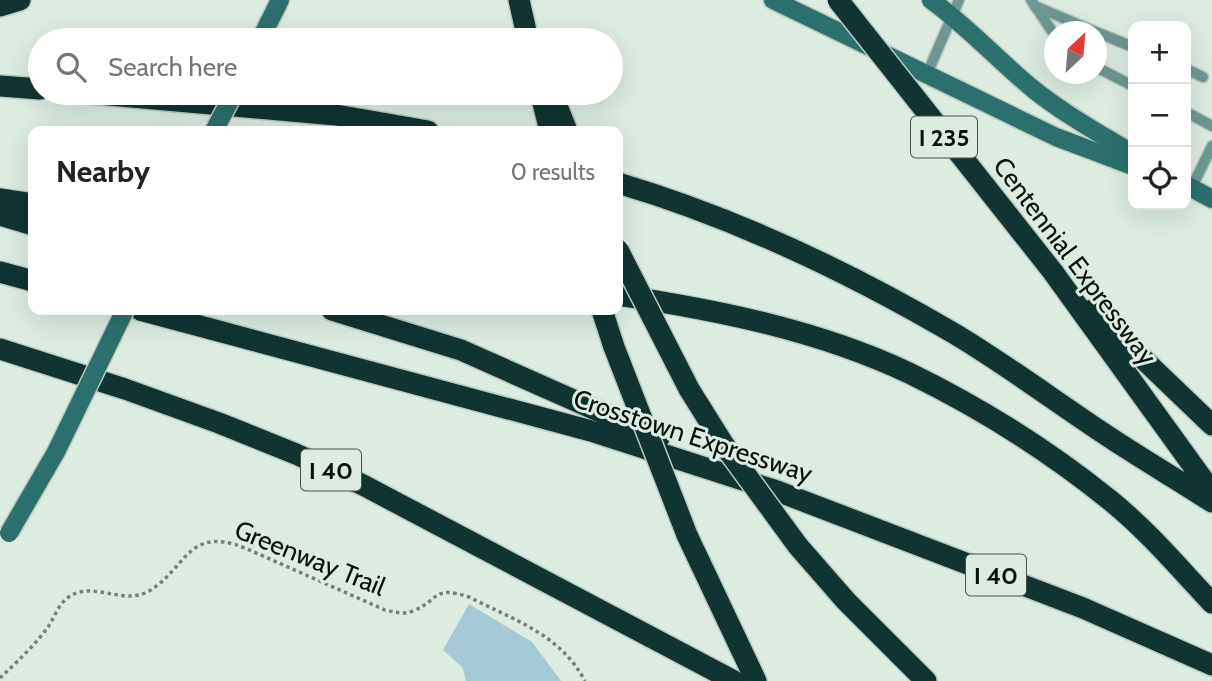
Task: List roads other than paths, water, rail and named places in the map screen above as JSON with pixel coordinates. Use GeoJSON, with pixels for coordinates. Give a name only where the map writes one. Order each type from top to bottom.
{"type":"FeatureCollection","features":[{"type":"Feature","properties":{"kind":"highway"},"geometry":{"type":"LineString","coordinates":[[0,6],[20,0]]}},
{"type":"Feature","properties":{"kind":"highway","name":"Centennial Expressway"},"geometry":{"type":"LineString","coordinates":[[838,0],[1053,272],[1212,492]]}},
{"type":"Feature","properties":{"kind":"highway"},"geometry":{"type":"LineString","coordinates":[[520,7],[526,28]]}},
{"type":"Feature","properties":{"kind":"highway"},"geometry":{"type":"LineString","coordinates":[[0,86],[28,88]]}},
{"type":"Feature","properties":{"kind":"highway"},"geometry":{"type":"LineString","coordinates":[[222,105],[336,115],[399,126]]}},
{"type":"Feature","properties":{"kind":"highway"},"geometry":{"type":"LineString","coordinates":[[543,105],[549,126]]}},
{"type":"Feature","properties":{"kind":"highway"},"geometry":{"type":"LineString","coordinates":[[557,105],[565,126]]}},
{"type":"Feature","properties":{"kind":"highway"},"geometry":{"type":"LineString","coordinates":[[623,185],[747,229],[818,260],[892,298],[1018,374],[1100,431],[1212,502]]}},
{"type":"Feature","properties":{"kind":"highway"},"geometry":{"type":"LineString","coordinates":[[0,199],[28,203]]}},
{"type":"Feature","properties":{"kind":"highway"},"geometry":{"type":"LineString","coordinates":[[0,215],[28,223]]}},
{"type":"Feature","properties":{"kind":"highway"},"geometry":{"type":"LineString","coordinates":[[623,260],[689,389],[724,445],[798,546],[846,601],[926,681]]}},
{"type":"Feature","properties":{"kind":"highway"},"geometry":{"type":"LineString","coordinates":[[0,272],[28,280]]}},
{"type":"Feature","properties":{"kind":"highway"},"geometry":{"type":"LineString","coordinates":[[1053,272],[1212,425]]}},
{"type":"Feature","properties":{"kind":"highway"},"geometry":{"type":"LineString","coordinates":[[623,296],[689,306],[776,326],[840,346],[907,372],[962,400],[1014,431],[1112,502],[1212,603]]}},
{"type":"Feature","properties":{"kind":"highway","name":"Crosstown Expressway"},"geometry":{"type":"LineString","coordinates":[[159,315],[591,431],[778,491],[1083,608],[1212,665]]}},
{"type":"Feature","properties":{"kind":"highway"},"geometry":{"type":"LineString","coordinates":[[348,315],[461,350],[778,491]]}},
{"type":"Feature","properties":{"kind":"highway"},"geometry":{"type":"LineString","coordinates":[[604,315],[687,535],[756,681]]}},
{"type":"Feature","properties":{"kind":"highway","name":"I 40"},"geometry":{"type":"LineString","coordinates":[[0,349],[125,389],[296,454],[363,485],[734,681]]}},
{"type":"Feature","properties":{"kind":"main road"},"geometry":{"type":"LineString","coordinates":[[266,28],[280,0]]}},
{"type":"Feature","properties":{"kind":"main road"},"geometry":{"type":"LineString","coordinates":[[773,0],[1056,137],[1128,164]]}},
{"type":"Feature","properties":{"kind":"main road"},"geometry":{"type":"LineString","coordinates":[[931,0],[956,8],[1033,88],[1067,114],[1128,151]]}},
{"type":"Feature","properties":{"kind":"main road"},"geometry":{"type":"LineString","coordinates":[[217,126],[228,105]]}},
{"type":"Feature","properties":{"kind":"main road"},"geometry":{"type":"LineString","coordinates":[[1191,188],[1212,199]]}},
{"type":"Feature","properties":{"kind":"main road"},"geometry":{"type":"LineString","coordinates":[[4,538],[56,452],[123,315]]}},
{"type":"Feature","properties":{"kind":"lane"},"geometry":{"type":"LineString","coordinates":[[1033,3],[1072,21]]}},
{"type":"Feature","properties":{"kind":"lane"},"geometry":{"type":"LineString","coordinates":[[1033,3],[1046,21]]}},
{"type":"Feature","properties":{"kind":"lane"},"geometry":{"type":"LineString","coordinates":[[927,74],[956,8]]}},
{"type":"Feature","properties":{"kind":"lane"},"geometry":{"type":"LineString","coordinates":[[1107,36],[1128,45]]}},
{"type":"Feature","properties":{"kind":"lane"},"geometry":{"type":"LineString","coordinates":[[1191,71],[1203,77]]}},
{"type":"Feature","properties":{"kind":"lane"},"geometry":{"type":"LineString","coordinates":[[1107,72],[1129,84]]}},
{"type":"Feature","properties":{"kind":"lane"},"geometry":{"type":"LineString","coordinates":[[1191,115],[1212,126]]}},
{"type":"Feature","properties":{"kind":"lane"},"geometry":{"type":"LineString","coordinates":[[1191,182],[1212,146]]}},
{"type":"Feature","properties":{"kind":"water"},"geometry":{"type":"Polygon","coordinates":[[[469,604],[532,642],[561,681],[466,681],[462,667],[443,650],[469,604]]]}}]}
